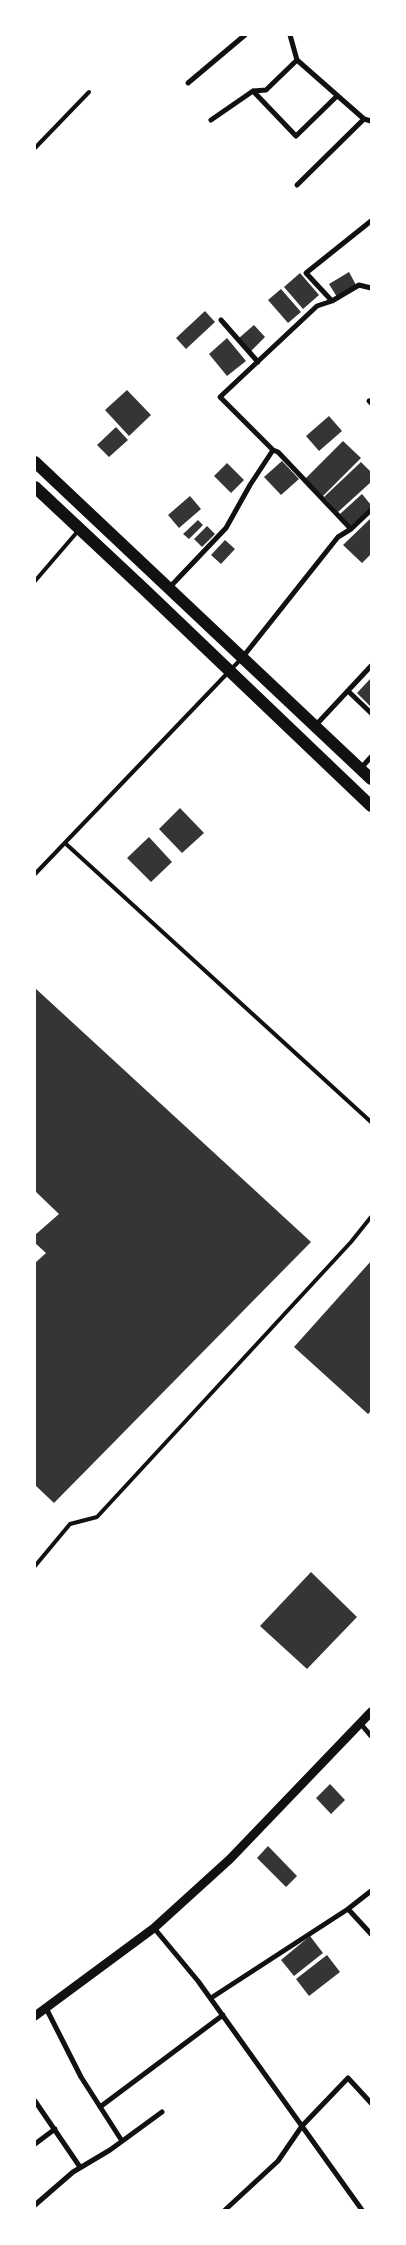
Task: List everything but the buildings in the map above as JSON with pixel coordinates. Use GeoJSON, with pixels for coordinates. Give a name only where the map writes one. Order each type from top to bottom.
{"type":"FeatureCollection","features":[{"type":"Feature","properties":{"kind":"main road"},"geometry":{"type":"LineString","coordinates":[[35,462],[371,779]]}},
{"type":"Feature","properties":{"kind":"main road"},"geometry":{"type":"LineString","coordinates":[[35,488],[371,806]]}},
{"type":"Feature","properties":{"kind":"street"},"geometry":{"type":"LineString","coordinates":[[188,82],[245,35]]}},
{"type":"Feature","properties":{"kind":"street"},"geometry":{"type":"LineString","coordinates":[[290,35],[297,60],[364,119],[371,121]]}},
{"type":"Feature","properties":{"kind":"street"},"geometry":{"type":"LineString","coordinates":[[211,120],[253,91],[266,90],[297,60]]}},
{"type":"Feature","properties":{"kind":"street"},"geometry":{"type":"LineString","coordinates":[[253,91],[296,136],[337,96]]}},
{"type":"Feature","properties":{"kind":"street"},"geometry":{"type":"LineString","coordinates":[[297,185],[364,119]]}},
{"type":"Feature","properties":{"kind":"street"},"geometry":{"type":"LineString","coordinates":[[332,301],[306,273],[371,221]]}},
{"type":"Feature","properties":{"kind":"street"},"geometry":{"type":"LineString","coordinates":[[351,530],[278,452],[273,450],[220,397],[317,306],[332,301],[359,285],[371,288]]}},
{"type":"Feature","properties":{"kind":"street"},"geometry":{"type":"LineString","coordinates":[[221,320],[258,362]]}},
{"type":"Feature","properties":{"kind":"street"},"geometry":{"type":"LineString","coordinates":[[169,588],[226,528],[250,485],[273,450]]}},
{"type":"Feature","properties":{"kind":"street"},"geometry":{"type":"LineString","coordinates":[[241,658],[338,538],[351,530],[371,510]]}},
{"type":"Feature","properties":{"kind":"street"},"geometry":{"type":"LineString","coordinates":[[315,726],[371,666]]}},
{"type":"Feature","properties":{"kind":"street"},"geometry":{"type":"LineString","coordinates":[[348,691],[371,713]]}},
{"type":"Feature","properties":{"kind":"street"},"geometry":{"type":"LineString","coordinates":[[360,769],[371,757]]}},
{"type":"Feature","properties":{"kind":"street"},"geometry":{"type":"LineString","coordinates":[[35,2016],[154,1928],[230,1859],[371,1712]]}},
{"type":"Feature","properties":{"kind":"street"},"geometry":{"type":"LineString","coordinates":[[360,1723],[371,1736]]}},
{"type":"Feature","properties":{"kind":"street"},"geometry":{"type":"LineString","coordinates":[[211,1998],[348,1909],[371,1890]]}},
{"type":"Feature","properties":{"kind":"street"},"geometry":{"type":"LineString","coordinates":[[348,1909],[371,1934]]}},
{"type":"Feature","properties":{"kind":"street"},"geometry":{"type":"LineString","coordinates":[[154,1928],[211,1998],[362,2210]]}},
{"type":"Feature","properties":{"kind":"street"},"geometry":{"type":"LineString","coordinates":[[46,2008],[81,2077],[122,2141]]}},
{"type":"Feature","properties":{"kind":"street"},"geometry":{"type":"LineString","coordinates":[[100,2107],[223,2015]]}},
{"type":"Feature","properties":{"kind":"street"},"geometry":{"type":"LineString","coordinates":[[228,2209],[278,2161],[302,2126],[348,2078],[371,2103]]}},
{"type":"Feature","properties":{"kind":"street"},"geometry":{"type":"LineString","coordinates":[[35,2101],[80,2167]]}},
{"type":"Feature","properties":{"kind":"street"},"geometry":{"type":"LineString","coordinates":[[35,2205],[80,2167],[122,2141],[162,2112]]}},
{"type":"Feature","properties":{"kind":"street"},"geometry":{"type":"LineString","coordinates":[[35,2144],[54,2129]]}},
{"type":"Feature","properties":{"kind":"lane"},"geometry":{"type":"LineString","coordinates":[[35,148],[89,92]]}},
{"type":"Feature","properties":{"kind":"lane"},"geometry":{"type":"LineString","coordinates":[[35,581],[80,529]]}},
{"type":"Feature","properties":{"kind":"lane"},"geometry":{"type":"LineString","coordinates":[[35,874],[241,658]]}},
{"type":"Feature","properties":{"kind":"lane"},"geometry":{"type":"LineString","coordinates":[[65,843],[371,1122]]}},
{"type":"Feature","properties":{"kind":"lane"},"geometry":{"type":"LineString","coordinates":[[35,1566],[70,1524],[97,1516],[351,1242],[371,1217]]}}]}
